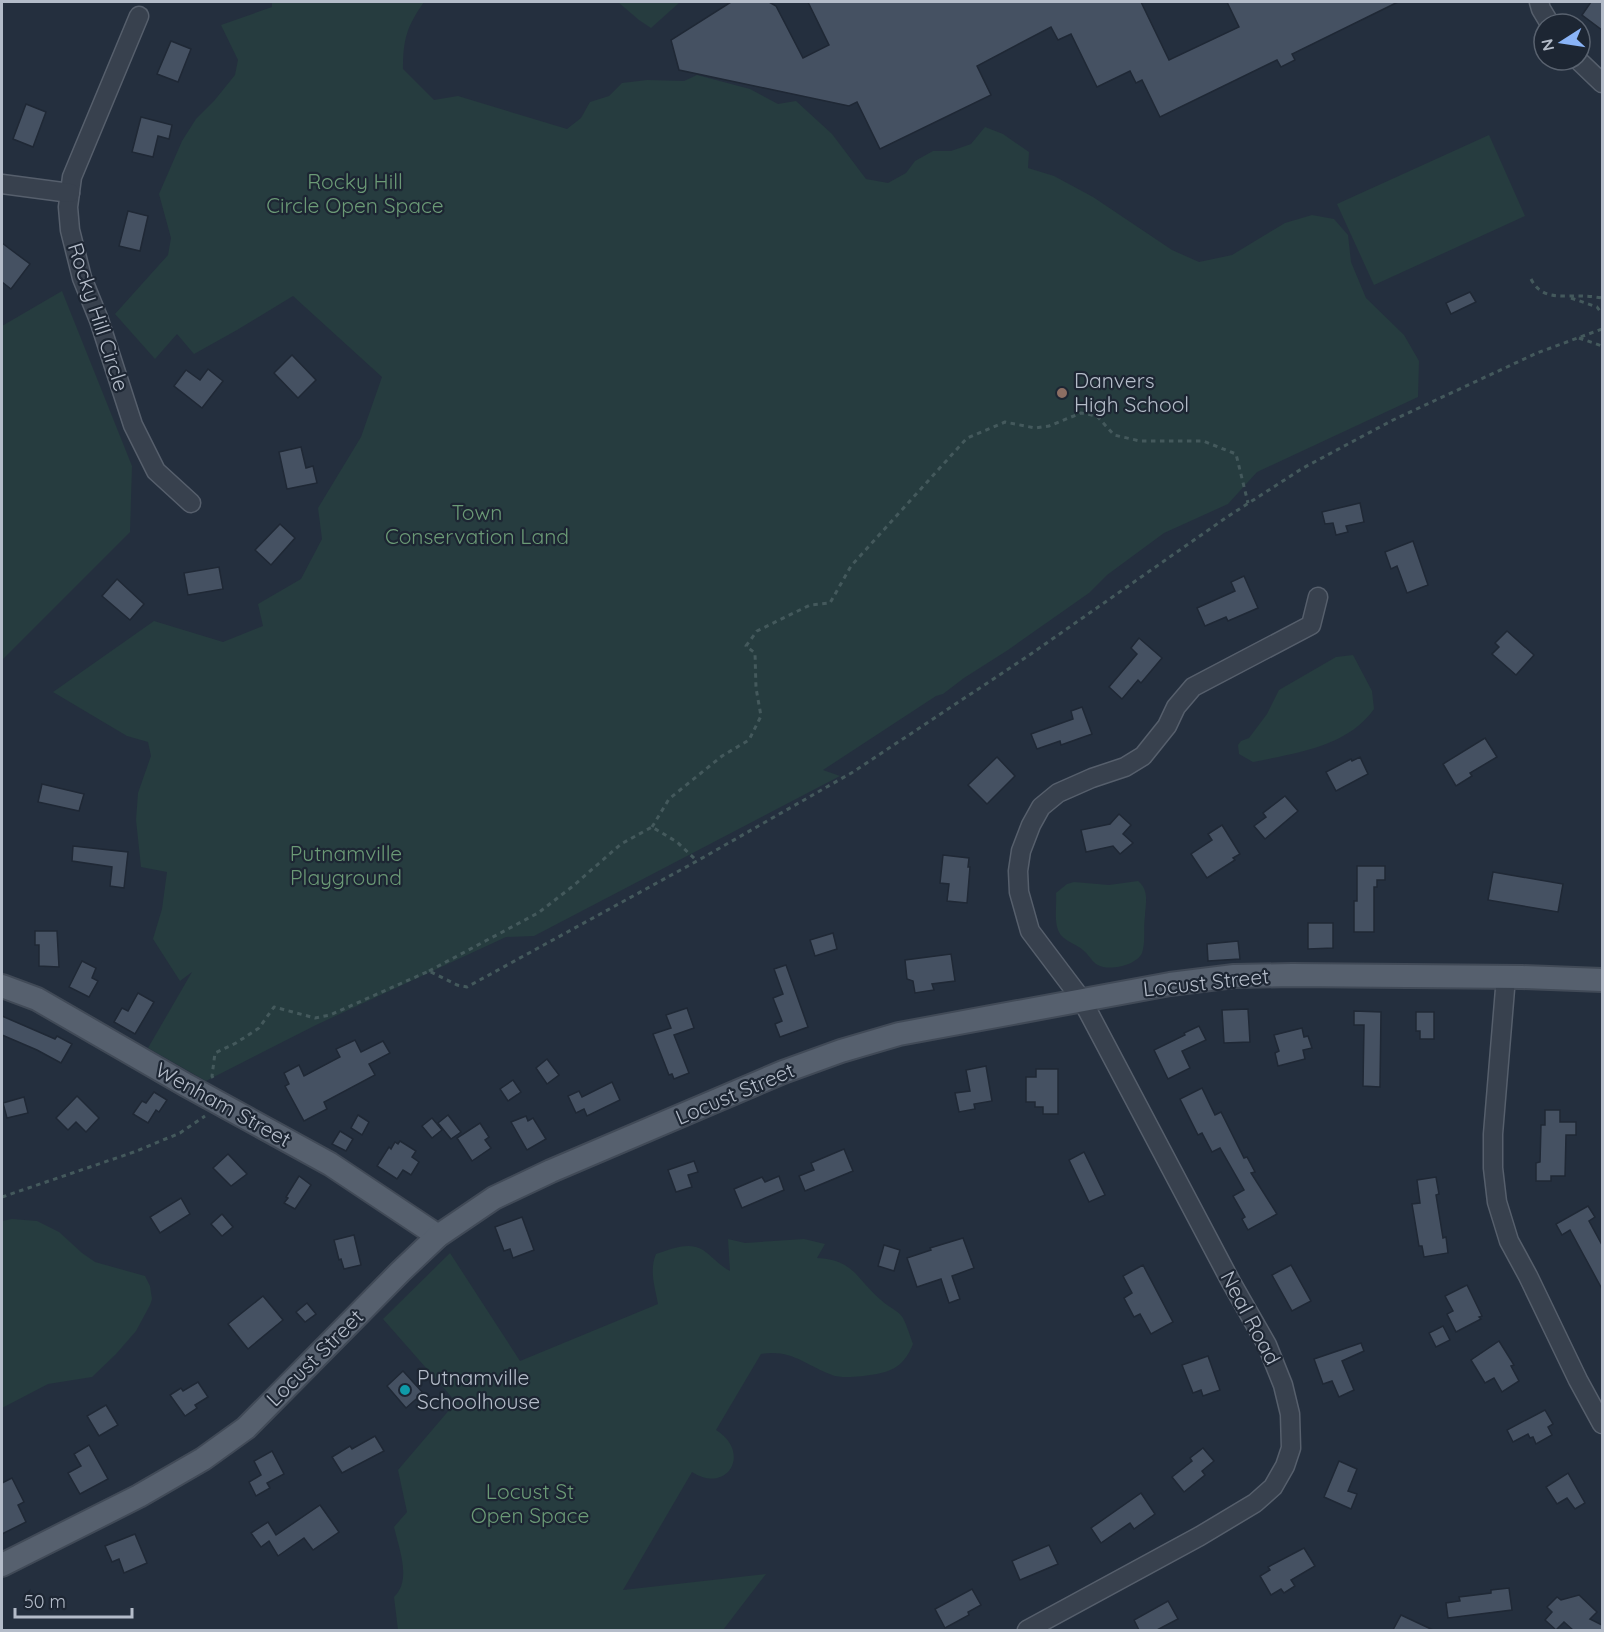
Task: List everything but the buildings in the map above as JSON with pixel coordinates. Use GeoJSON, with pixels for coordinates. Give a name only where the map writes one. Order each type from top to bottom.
{"type":"FeatureCollection","features":[{"type":"Feature","properties":{"kind":"main road","name":"Locust Street"},"geometry":{"type":"LineString","coordinates":[[2,1565],[139,1496],[203,1459],[246,1428],[438,1236],[495,1198],[551,1171],[783,1072],[841,1051],[899,1034],[1170,984],[1234,976],[1506,977],[1602,980]]}},
{"type":"Feature","properties":{"kind":"main road","name":"Wenham Street"},"geometry":{"type":"LineString","coordinates":[[2,986],[37,999],[214,1101],[330,1164],[438,1236]]}},
{"type":"Feature","properties":{"kind":"street","name":"Rocky Hill Circle"},"geometry":{"type":"LineString","coordinates":[[139,16],[72,177],[68,207],[74,250],[82,278],[99,320],[134,425],[156,471],[191,503]]}},
{"type":"Feature","properties":{"kind":"street"},"geometry":{"type":"LineString","coordinates":[[1590,72],[1602,84]]}},
{"type":"Feature","properties":{"kind":"street"},"geometry":{"type":"LineString","coordinates":[[2,184],[70,193]]}},
{"type":"Feature","properties":{"kind":"street","name":"Neal Road"},"geometry":{"type":"LineString","coordinates":[[1027,1630],[1200,1536],[1255,1503],[1273,1487],[1285,1467],[1291,1448],[1288,1404],[1267,1344],[1231,1282],[1082,1000],[1030,931],[1019,892],[1018,871],[1021,851],[1041,807],[1058,793],[1092,778],[1125,768],[1143,756],[1167,726],[1176,707],[1193,687],[1311,625],[1318,597]]}},
{"type":"Feature","properties":{"kind":"street"},"geometry":{"type":"LineString","coordinates":[[1506,977],[1493,1134],[1497,1203],[1509,1241],[1602,1424]]}},
{"type":"Feature","properties":{"kind":"path"},"geometry":{"type":"LineString","coordinates":[[1531,279],[1536,287],[1548,296],[1582,295],[1602,298]]}},
{"type":"Feature","properties":{"kind":"path"},"geometry":{"type":"LineString","coordinates":[[1570,297],[1597,307],[1602,314]]}},
{"type":"Feature","properties":{"kind":"path"},"geometry":{"type":"LineString","coordinates":[[429,971],[457,985],[467,987],[697,861],[853,772],[914,733],[1248,503],[1303,468],[1393,420],[1537,353],[1602,329]]}},
{"type":"Feature","properties":{"kind":"path"},"geometry":{"type":"LineString","coordinates":[[1579,338],[1602,346]]}},
{"type":"Feature","properties":{"kind":"path"},"geometry":{"type":"LineString","coordinates":[[2,1197],[123,1156],[180,1133],[206,1116],[222,1088],[212,1076],[215,1053],[259,1028],[274,1007],[315,1018],[330,1015],[429,971],[538,913],[621,844],[652,827],[669,799],[722,756],[748,740],[753,732],[761,716],[756,688],[755,653],[746,646],[757,631],[810,605],[830,603],[851,566],[967,438],[1005,422],[1035,428],[1049,426],[1081,413],[1097,416],[1114,435],[1140,441],[1203,441],[1236,454],[1248,503]]}},
{"type":"Feature","properties":{"kind":"path"},"geometry":{"type":"LineString","coordinates":[[652,827],[677,842],[697,861]]}},
{"type":"Feature","properties":{"kind":"green space"},"geometry":{"type":"Polygon","coordinates":[[[272,2],[424,2],[407,33],[403,69],[434,100],[458,96],[567,129],[581,118],[590,102],[609,96],[622,83],[647,80],[684,81],[697,75],[750,89],[778,104],[796,101],[832,134],[866,179],[888,183],[906,173],[915,161],[933,151],[951,151],[971,144],[985,127],[1003,134],[1029,152],[1028,168],[1054,176],[1093,197],[1172,250],[1199,262],[1232,255],[1285,223],[1312,215],[1334,219],[1348,235],[1351,262],[1366,298],[1404,335],[1419,361],[1418,397],[1257,472],[1228,504],[1164,533],[1107,575],[1089,593],[1008,650],[823,770],[840,776],[534,936],[506,937],[316,1025],[206,1081],[148,1048],[192,972],[180,981],[153,939],[162,909],[167,872],[141,867],[136,820],[138,793],[151,756],[148,742],[127,736],[53,692],[154,621],[223,642],[263,626],[258,604],[301,579],[322,539],[318,508],[361,437],[382,377],[293,296],[194,354],[177,334],[155,359],[115,314],[168,255],[171,238],[159,194],[182,141],[196,119],[235,75],[238,60],[221,25],[272,7],[272,2]]]}},
{"type":"Feature","properties":{"kind":"green space"},"geometry":{"type":"Polygon","coordinates":[[[618,2],[680,2],[651,28],[618,2]]]}},
{"type":"Feature","properties":{"kind":"green space"},"geometry":{"type":"Polygon","coordinates":[[[1489,135],[1525,216],[1374,285],[1337,204],[1489,135]]]}},
{"type":"Feature","properties":{"kind":"green space"},"geometry":{"type":"Polygon","coordinates":[[[62,291],[132,466],[130,532],[2,660],[2,326],[62,291]]]}},
{"type":"Feature","properties":{"kind":"green space"},"geometry":{"type":"Polygon","coordinates":[[[1353,655],[1372,691],[1374,709],[1363,722],[1335,740],[1303,751],[1253,762],[1239,754],[1238,745],[1249,738],[1267,714],[1279,690],[1336,657],[1353,655]]]}},
{"type":"Feature","properties":{"kind":"green space"},"geometry":{"type":"Polygon","coordinates":[[[1138,881],[1144,888],[1146,897],[1143,948],[1139,958],[1121,966],[1101,966],[1060,934],[1056,921],[1056,893],[1067,884],[1074,882],[1109,885],[1138,881]]]}},
{"type":"Feature","properties":{"kind":"green space"},"geometry":{"type":"Polygon","coordinates":[[[12,1219],[37,1221],[59,1232],[95,1262],[145,1276],[150,1286],[152,1299],[136,1331],[92,1377],[48,1384],[2,1408],[2,1221],[12,1219]]]}},
{"type":"Feature","properties":{"kind":"green space","name":"Locust St Open Space"},"geometry":{"type":"Polygon","coordinates":[[[728,1239],[745,1243],[804,1239],[825,1244],[817,1258],[840,1262],[854,1272],[881,1300],[901,1315],[913,1344],[902,1362],[891,1370],[855,1377],[832,1375],[790,1356],[761,1354],[716,1430],[727,1439],[732,1449],[734,1459],[731,1468],[725,1475],[716,1478],[705,1478],[692,1472],[623,1590],[766,1574],[723,1630],[398,1630],[394,1597],[402,1582],[403,1564],[394,1527],[407,1512],[398,1470],[456,1402],[383,1319],[450,1253],[520,1361],[658,1304],[653,1273],[656,1254],[680,1247],[698,1247],[730,1271],[728,1239]]]}},
{"type":"Feature","properties":{"kind":"place","name":"Danvers High School"},"geometry":{"type":"Point","coordinates":[1062,393]}},
{"type":"Feature","properties":{"kind":"place","name":"Putnamville Schoolhouse"},"geometry":{"type":"Point","coordinates":[405,1390]}},
{"type":"Feature","properties":{"kind":"park label","name":"Rocky Hill Circle Open Space"},"geometry":{"type":"Point","coordinates":[355,194]}},
{"type":"Feature","properties":{"kind":"park label","name":"Town Conservation Land"},"geometry":{"type":"Point","coordinates":[477,525]}},
{"type":"Feature","properties":{"kind":"park label","name":"Putnamville Playground"},"geometry":{"type":"Point","coordinates":[346,866]}}]}
